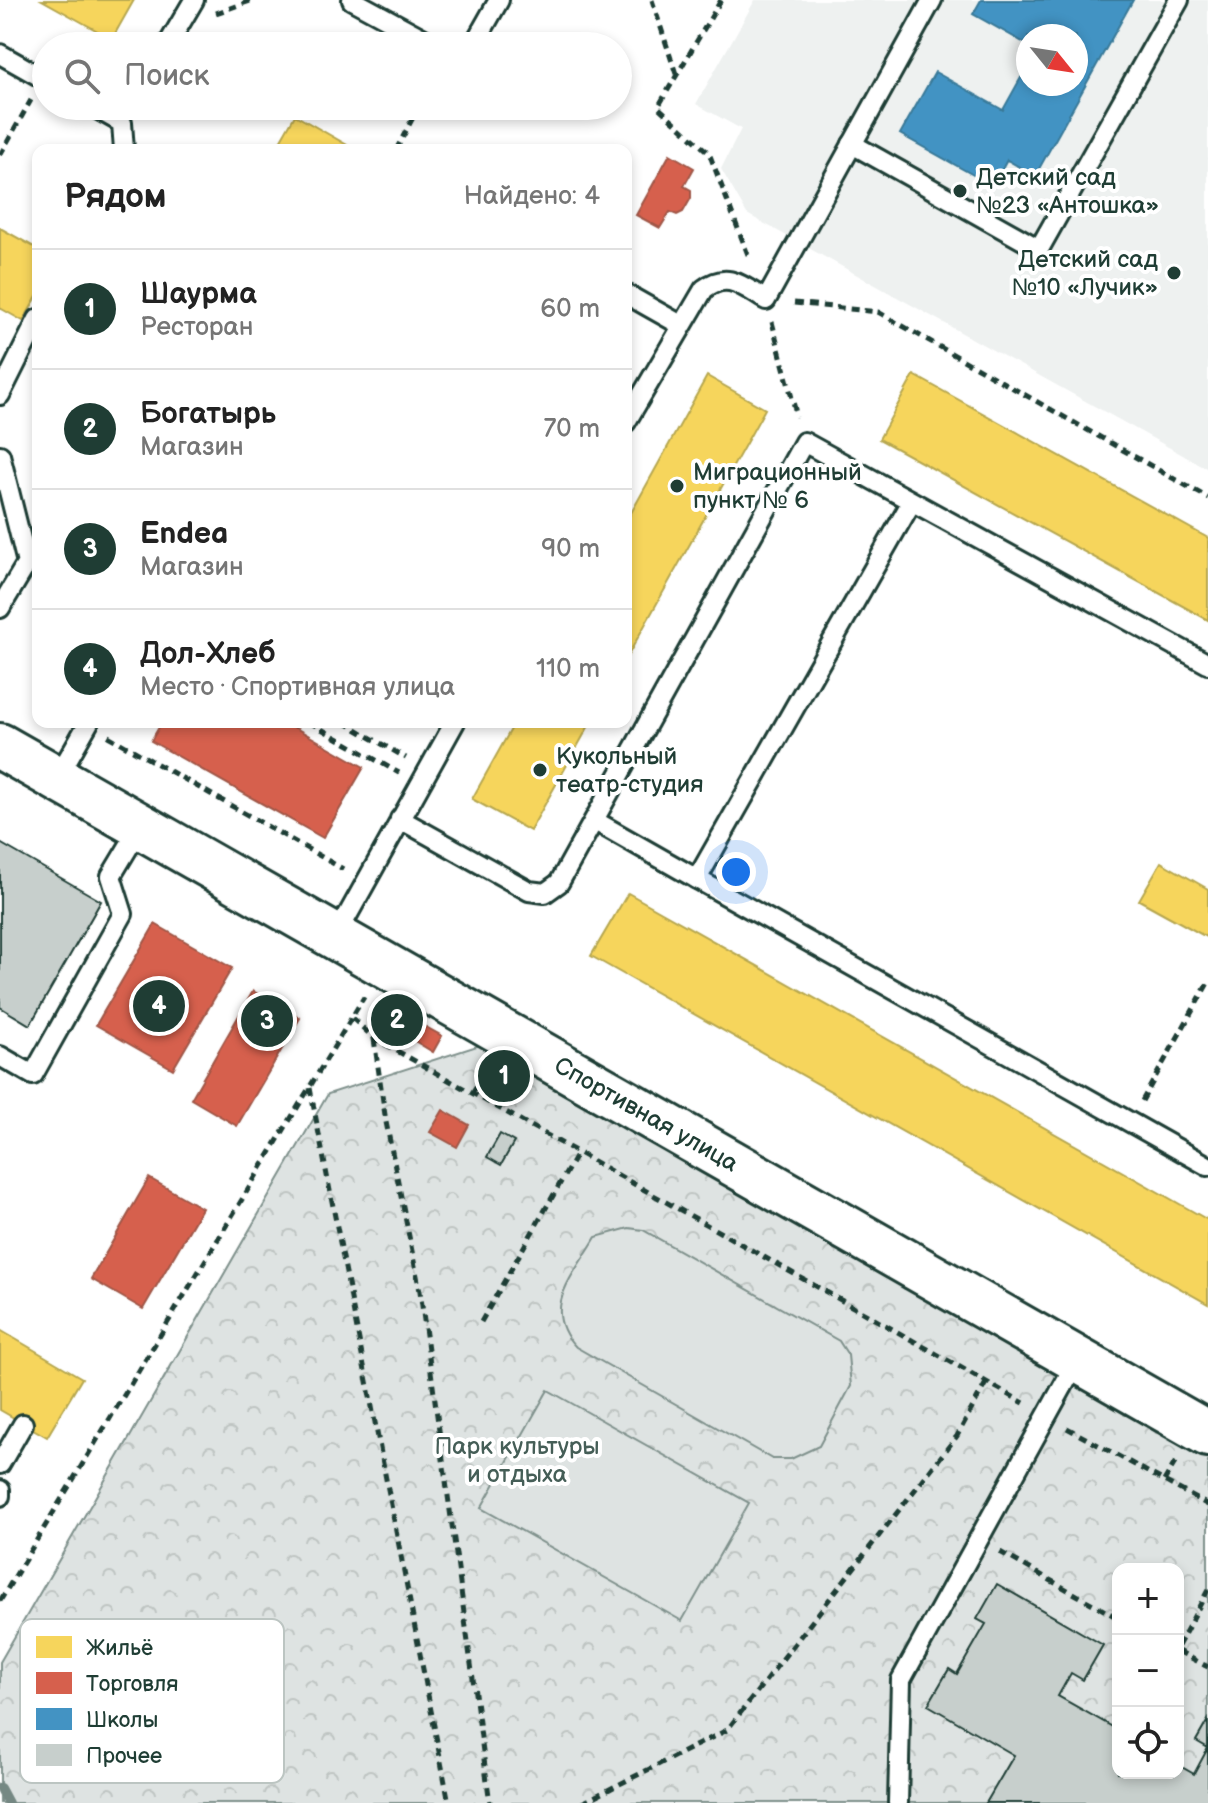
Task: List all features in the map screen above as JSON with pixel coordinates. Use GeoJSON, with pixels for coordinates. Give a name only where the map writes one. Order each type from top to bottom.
{"type":"FeatureCollection","features":[{"type":"Feature","properties":{"kind":"street","name":"Спортивная улица"},"geometry":{"type":"LineString","coordinates":[[0,746],[1078,1359],[1194,1445]]}},
{"type":"Feature","properties":{"kind":"lane"},"geometry":{"type":"LineString","coordinates":[[175,32],[194,0]]}},
{"type":"Feature","properties":{"kind":"lane"},"geometry":{"type":"LineString","coordinates":[[352,0],[411,32]]}},
{"type":"Feature","properties":{"kind":"lane"},"geometry":{"type":"LineString","coordinates":[[481,32],[499,0]]}},
{"type":"Feature","properties":{"kind":"lane"},"geometry":{"type":"LineString","coordinates":[[632,411],[704,289],[718,279],[730,279],[766,300],[932,0]]}},
{"type":"Feature","properties":{"kind":"lane"},"geometry":{"type":"LineString","coordinates":[[852,144],[1039,249],[1179,0]]}},
{"type":"Feature","properties":{"kind":"lane"},"geometry":{"type":"LineString","coordinates":[[0,54],[32,72]]}},
{"type":"Feature","properties":{"kind":"lane"},"geometry":{"type":"LineString","coordinates":[[117,120],[122,123]]}},
{"type":"Feature","properties":{"kind":"lane"},"geometry":{"type":"LineString","coordinates":[[124,120],[124,144]]}},
{"type":"Feature","properties":{"kind":"lane"},"geometry":{"type":"LineString","coordinates":[[632,297],[681,325]]}},
{"type":"Feature","properties":{"kind":"lane"},"geometry":{"type":"LineString","coordinates":[[0,395],[32,331]]}},
{"type":"Feature","properties":{"kind":"lane"},"geometry":{"type":"LineString","coordinates":[[400,819],[529,891],[545,893],[559,883],[804,442],[1208,664]]}},
{"type":"Feature","properties":{"kind":"lane"},"geometry":{"type":"LineString","coordinates":[[0,455],[27,563],[0,608]]}},
{"type":"Feature","properties":{"kind":"lane"},"geometry":{"type":"LineString","coordinates":[[697,879],[911,503]]}},
{"type":"Feature","properties":{"kind":"lane"},"geometry":{"type":"LineString","coordinates":[[57,778],[85,728]]}},
{"type":"Feature","properties":{"kind":"lane"},"geometry":{"type":"LineString","coordinates":[[336,936],[452,728]]}},
{"type":"Feature","properties":{"kind":"lane"},"geometry":{"type":"LineString","coordinates":[[595,821],[1208,1166]]}},
{"type":"Feature","properties":{"kind":"lane"},"geometry":{"type":"LineString","coordinates":[[0,1056],[33,1075],[123,914],[111,876],[141,826]]}},
{"type":"Feature","properties":{"kind":"lane"},"geometry":{"type":"LineString","coordinates":[[898,1803],[901,1680],[1078,1359]]}},
{"type":"Feature","properties":{"kind":"lane"},"geometry":{"type":"LineString","coordinates":[[0,1464],[23,1424]]}},
{"type":"Feature","properties":{"kind":"path"},"geometry":{"type":"LineString","coordinates":[[652,0],[676,75]]}},
{"type":"Feature","properties":{"kind":"path"},"geometry":{"type":"LineString","coordinates":[[721,0],[658,107],[709,153],[766,300],[804,442]]}},
{"type":"Feature","properties":{"kind":"path"},"geometry":{"type":"LineString","coordinates":[[0,155],[32,100]]}},
{"type":"Feature","properties":{"kind":"path"},"geometry":{"type":"LineString","coordinates":[[399,144],[412,120]]}},
{"type":"Feature","properties":{"kind":"path"},"geometry":{"type":"LineString","coordinates":[[766,300],[878,312],[1208,498]]}},
{"type":"Feature","properties":{"kind":"path"},"geometry":{"type":"LineString","coordinates":[[97,728],[366,881]]}},
{"type":"Feature","properties":{"kind":"path"},"geometry":{"type":"LineString","coordinates":[[321,728],[424,778]]}},
{"type":"Feature","properties":{"kind":"path"},"geometry":{"type":"LineString","coordinates":[[353,728],[424,778]]}},
{"type":"Feature","properties":{"kind":"path"},"geometry":{"type":"LineString","coordinates":[[1130,1122],[1208,983]]}},
{"type":"Feature","properties":{"kind":"path"},"geometry":{"type":"LineString","coordinates":[[0,1601],[371,986]]}},
{"type":"Feature","properties":{"kind":"path"},"geometry":{"type":"LineString","coordinates":[[352,1018],[374,1038],[1208,1505]]}},
{"type":"Feature","properties":{"kind":"path"},"geometry":{"type":"LineString","coordinates":[[374,1038],[386,1122],[420,1291],[490,1803]]}},
{"type":"Feature","properties":{"kind":"path"},"geometry":{"type":"LineString","coordinates":[[472,1093],[488,1067]]}},
{"type":"Feature","properties":{"kind":"path"},"geometry":{"type":"LineString","coordinates":[[310,1088],[449,1803]]}},
{"type":"Feature","properties":{"kind":"path"},"geometry":{"type":"LineString","coordinates":[[481,1322],[578,1152]]}},
{"type":"Feature","properties":{"kind":"path"},"geometry":{"type":"LineString","coordinates":[[582,1803],[727,1730],[957,1436],[987,1381]]}},
{"type":"Feature","properties":{"kind":"path"},"geometry":{"type":"LineString","coordinates":[[1164,1481],[1194,1445]]}},
{"type":"Feature","properties":{"kind":"path"},"geometry":{"type":"LineString","coordinates":[[978,1540],[1112,1615]]}},
{"type":"Feature","properties":{"kind":"path"},"geometry":{"type":"LineString","coordinates":[[1184,1636],[1208,1590]]}},
{"type":"Feature","properties":{"kind":"path"},"geometry":{"type":"LineString","coordinates":[[1184,1652],[1208,1667]]}},
{"type":"Feature","properties":{"kind":"shaded area","name":"Детский сад №23 «Антошка»"},"geometry":{"type":"Polygon","coordinates":[[[755,0],[1208,0],[1208,469],[747,214],[721,169],[741,129],[696,104],[755,0]]]}},
{"type":"Feature","properties":{"kind":"green space","name":"Парк культуры и отдыха"},"geometry":{"type":"Polygon","coordinates":[[[480,1045],[1208,1455],[1208,1803],[0,1803],[0,1662],[20,1627],[20,1783],[284,1783],[284,1619],[25,1619],[328,1094],[480,1045]]]}},
{"type":"Feature","properties":{"kind":"green space"},"geometry":{"type":"Polygon","coordinates":[[[629,1228],[643,1230],[839,1341],[848,1355],[851,1386],[819,1446],[791,1459],[772,1459],[576,1347],[565,1333],[560,1319],[560,1305],[570,1278],[596,1237],[629,1228]]]}},
{"type":"Feature","properties":{"kind":"green space"},"geometry":{"type":"Polygon","coordinates":[[[548,1390],[749,1503],[682,1621],[481,1508],[548,1390]]]}},
{"type":"Feature","properties":{"kind":"building: Жильё"},"geometry":{"type":"Polygon","coordinates":[[[42,0],[134,0],[116,32],[99,32],[42,0]]]}},
{"type":"Feature","properties":{"kind":"building: Жильё"},"geometry":{"type":"Polygon","coordinates":[[[292,120],[304,120],[345,144],[278,144],[292,120]]]}},
{"type":"Feature","properties":{"kind":"building: Жильё"},"geometry":{"type":"Polygon","coordinates":[[[0,228],[32,246],[32,305],[23,321],[0,308],[0,228]]]}},
{"type":"Feature","properties":{"kind":"building: Жильё"},"geometry":{"type":"Polygon","coordinates":[[[914,375],[1208,538],[1208,620],[879,439],[914,375]]]}},
{"type":"Feature","properties":{"kind":"building: Жильё"},"geometry":{"type":"Polygon","coordinates":[[[707,376],[765,409],[632,648],[632,511],[707,376]]]}},
{"type":"Feature","properties":{"kind":"building: Жильё"},"geometry":{"type":"Polygon","coordinates":[[[512,728],[588,728],[530,831],[472,799],[512,728]]]}},
{"type":"Feature","properties":{"kind":"building: Жильё"},"geometry":{"type":"Polygon","coordinates":[[[1161,862],[1208,889],[1208,938],[1139,900],[1161,862]]]}},
{"type":"Feature","properties":{"kind":"building: Жильё"},"geometry":{"type":"Polygon","coordinates":[[[628,893],[1208,1220],[1208,1304],[591,956],[628,893]]]}},
{"type":"Feature","properties":{"kind":"building: Жильё"},"geometry":{"type":"Polygon","coordinates":[[[0,1330],[82,1378],[47,1437],[0,1410],[0,1330]]]}},
{"type":"Feature","properties":{"kind":"building: Торговля"},"geometry":{"type":"Polygon","coordinates":[[[670,154],[694,168],[684,186],[691,190],[691,198],[683,212],[677,215],[670,212],[660,228],[636,215],[670,154]]]}},
{"type":"Feature","properties":{"kind":"building: Торговля"},"geometry":{"type":"Polygon","coordinates":[[[159,728],[296,728],[364,767],[323,838],[151,741],[159,728]]]}},
{"type":"Feature","properties":{"kind":"building: Торговля"},"geometry":{"type":"Polygon","coordinates":[[[155,924],[232,968],[173,1069],[96,1025],[155,924]]]}},
{"type":"Feature","properties":{"kind":"building: Торговля"},"geometry":{"type":"Polygon","coordinates":[[[253,991],[300,1018],[237,1126],[191,1099],[253,991]]]}},
{"type":"Feature","properties":{"kind":"building: Торговля"},"geometry":{"type":"Polygon","coordinates":[[[391,1007],[410,1018],[402,1033],[383,1022],[391,1007]]]}},
{"type":"Feature","properties":{"kind":"building: Торговля"},"geometry":{"type":"Polygon","coordinates":[[[417,1022],[442,1036],[433,1052],[408,1037],[417,1022]]]}},
{"type":"Feature","properties":{"kind":"building: Торговля"},"geometry":{"type":"Polygon","coordinates":[[[501,1059],[520,1069],[506,1093],[488,1082],[501,1059]]]}},
{"type":"Feature","properties":{"kind":"building: Торговля"},"geometry":{"type":"Polygon","coordinates":[[[443,1110],[469,1125],[457,1147],[430,1132],[443,1110]]]}},
{"type":"Feature","properties":{"kind":"building: Торговля"},"geometry":{"type":"Polygon","coordinates":[[[149,1178],[202,1208],[143,1309],[91,1279],[149,1178]]]}},
{"type":"Feature","properties":{"kind":"building: Школы"},"geometry":{"type":"Polygon","coordinates":[[[981,0],[1133,0],[1088,81],[1088,24],[1016,24],[1016,38],[973,14],[981,0]]]}},
{"type":"Feature","properties":{"kind":"building: Школы"},"geometry":{"type":"Polygon","coordinates":[[[935,72],[1003,110],[1016,87],[1016,96],[1080,96],[1035,176],[1007,160],[993,186],[900,134],[935,72]]]}},
{"type":"Feature","properties":{"kind":"building: Прочее"},"geometry":{"type":"Polygon","coordinates":[[[0,843],[101,901],[30,1025],[0,1007],[0,843]]]}},
{"type":"Feature","properties":{"kind":"building: Прочее"},"geometry":{"type":"Polygon","coordinates":[[[500,1134],[514,1142],[501,1165],[487,1157],[500,1134]]]}},
{"type":"Feature","properties":{"kind":"building: Прочее"},"geometry":{"type":"Polygon","coordinates":[[[997,1584],[1103,1645],[1083,1680],[1071,1673],[1058,1696],[1112,1727],[1112,1779],[1184,1779],[1184,1768],[1194,1774],[1208,1748],[1208,1803],[986,1803],[1014,1755],[928,1705],[949,1669],[957,1674],[986,1624],[977,1619],[997,1584]]]}},
{"type":"Feature","properties":{"kind":"building: Прочее"},"geometry":{"type":"Polygon","coordinates":[[[1208,1720],[1208,1748],[1196,1741],[1208,1720]]]}},
{"type":"Feature","properties":{"kind":"waterway"},"geometry":{"type":"LineString","coordinates":[[0,1788],[8,1803]]}},
{"type":"Feature","properties":{"kind":"place","name":"Детский сад №23 «Антошка»"},"geometry":{"type":"Point","coordinates":[960,191]}},
{"type":"Feature","properties":{"kind":"place","name":"Детский сад №10 «Лучик»"},"geometry":{"type":"Point","coordinates":[1174,273]}},
{"type":"Feature","properties":{"kind":"place","name":"Миграционный пункт № 6"},"geometry":{"type":"Point","coordinates":[677,486]}},
{"type":"Feature","properties":{"kind":"place","name":"Кукольный театр-студия"},"geometry":{"type":"Point","coordinates":[540,770]}},
{"type":"Feature","properties":{"kind":"place","name":"Дол-Хлеб"},"geometry":{"type":"Point","coordinates":[159,1006]}},
{"type":"Feature","properties":{"kind":"place","name":"Богатырь"},"geometry":{"type":"Point","coordinates":[397,1020]}},
{"type":"Feature","properties":{"kind":"place","name":"Endea"},"geometry":{"type":"Point","coordinates":[267,1021]}},
{"type":"Feature","properties":{"kind":"place","name":"Шаурма"},"geometry":{"type":"Point","coordinates":[504,1076]}}]}
